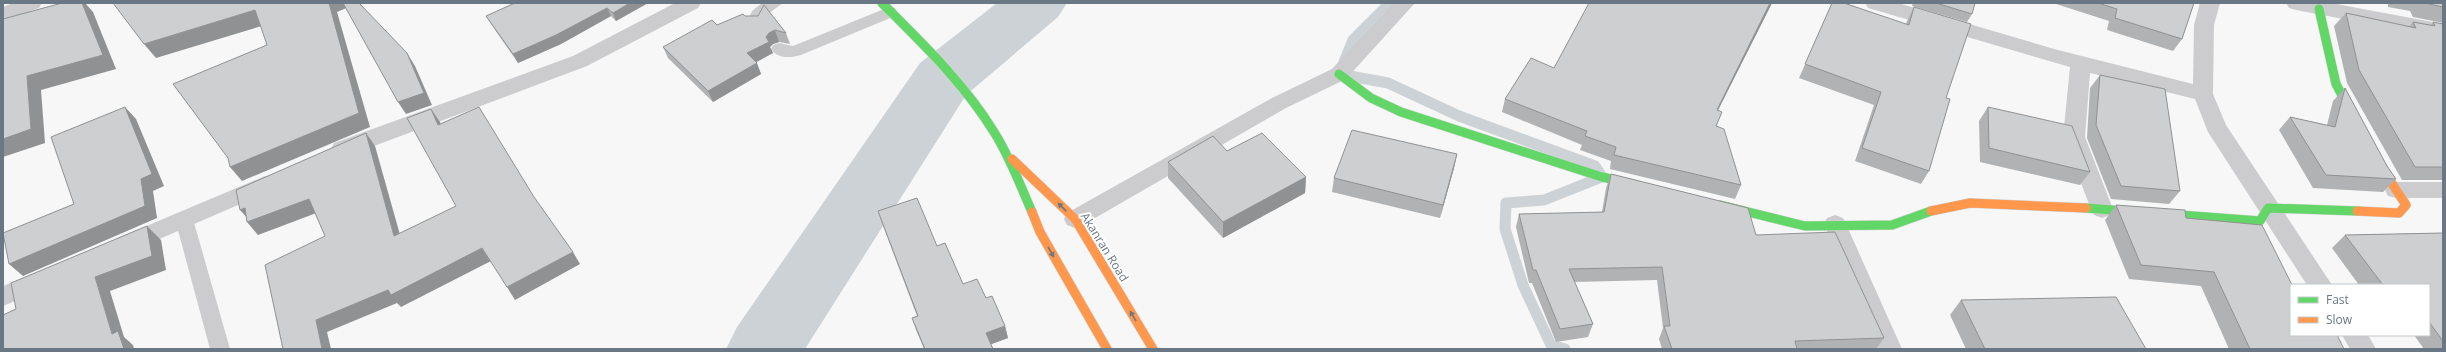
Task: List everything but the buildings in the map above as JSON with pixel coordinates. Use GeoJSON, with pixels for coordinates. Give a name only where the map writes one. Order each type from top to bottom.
{"type":"FeatureCollection","features":[{"type":"Feature","properties":{"kind":"street"},"geometry":{"type":"LineString","coordinates":[[3,14],[32,3]]}},
{"type":"Feature","properties":{"kind":"street"},"geometry":{"type":"LineString","coordinates":[[321,158],[358,142],[580,61],[627,35],[691,3]]}},
{"type":"Feature","properties":{"kind":"street"},"geometry":{"type":"LineString","coordinates":[[1075,219],[1279,103],[1339,74],[1405,3]]}},
{"type":"Feature","properties":{"kind":"street"},"geometry":{"type":"LineString","coordinates":[[1875,3],[2081,63],[2203,94]]}},
{"type":"Feature","properties":{"kind":"street"},"geometry":{"type":"LineString","coordinates":[[2210,3],[2204,25],[2203,94],[2216,127],[2319,284]]}},
{"type":"Feature","properties":{"kind":"street"},"geometry":{"type":"LineString","coordinates":[[2296,3],[2319,9],[2443,31]]}},
{"type":"Feature","properties":{"kind":"street","name":"Akanran Road"},"geometry":{"type":"LineString","coordinates":[[885,7],[931,53],[958,83],[978,109],[1006,153],[1040,232],[1107,349]]}},
{"type":"Feature","properties":{"kind":"street"},"geometry":{"type":"LineString","coordinates":[[2319,9],[2336,84],[2361,132]]}},
{"type":"Feature","properties":{"kind":"street"},"geometry":{"type":"LineString","coordinates":[[2081,63],[2074,137],[2102,209]]}},
{"type":"Feature","properties":{"kind":"street"},"geometry":{"type":"LineString","coordinates":[[1339,74],[1371,98],[1401,112],[1602,177],[1648,188]]}},
{"type":"Feature","properties":{"kind":"street","name":"Akanran Road"},"geometry":{"type":"LineString","coordinates":[[1006,153],[1075,219],[1153,349]]}},
{"type":"Feature","properties":{"kind":"street"},"geometry":{"type":"LineString","coordinates":[[2268,208],[2399,213],[2406,205],[2383,173],[2372,153]]}},
{"type":"Feature","properties":{"kind":"street"},"geometry":{"type":"LineString","coordinates":[[104,253],[184,220],[285,174]]}},
{"type":"Feature","properties":{"kind":"street"},"geometry":{"type":"LineString","coordinates":[[2396,190],[2443,190]]}},
{"type":"Feature","properties":{"kind":"street"},"geometry":{"type":"LineString","coordinates":[[1708,202],[1805,226],[1835,224],[1892,225],[1943,207],[1970,203],[2102,209],[2260,222],[2268,208]]}},
{"type":"Feature","properties":{"kind":"street"},"geometry":{"type":"LineString","coordinates":[[1835,224],[1890,349]]}},
{"type":"Feature","properties":{"kind":"street"},"geometry":{"type":"LineString","coordinates":[[3,296],[61,272]]}},
{"type":"Feature","properties":{"kind":"street"},"geometry":{"type":"LineString","coordinates":[[2355,336],[2364,349]]}},
{"type":"Feature","properties":{"kind":"lane"},"geometry":{"type":"LineString","coordinates":[[755,22],[760,11],[775,3]]}},
{"type":"Feature","properties":{"kind":"lane"},"geometry":{"type":"LineString","coordinates":[[779,49],[786,52],[795,51],[885,7]]}},
{"type":"Feature","properties":{"kind":"lane"},"geometry":{"type":"LineString","coordinates":[[184,220],[220,349]]}},
{"type":"Feature","properties":{"kind":"waterway"},"geometry":{"type":"LineString","coordinates":[[764,349],[943,79],[1037,3]]}},
{"type":"Feature","properties":{"kind":"waterway"},"geometry":{"type":"LineString","coordinates":[[1390,3],[1353,40],[1339,74],[1388,83],[1459,116],[1595,166],[1602,177],[1544,200],[1506,203],[1505,229],[1523,285],[1551,345],[1565,349]]}},
{"type":"Feature","properties":{"kind":"traffic: fast"},"geometry":{"type":"LineString","coordinates":[[882,3],[950,74],[981,112],[1006,153],[1032,212]]}},
{"type":"Feature","properties":{"kind":"traffic: fast"},"geometry":{"type":"LineString","coordinates":[[2319,9],[2336,84],[2355,120]]}},
{"type":"Feature","properties":{"kind":"traffic: fast"},"geometry":{"type":"LineString","coordinates":[[1339,74],[1371,98],[1401,112],[1602,177],[1637,185]]}},
{"type":"Feature","properties":{"kind":"traffic: fast"},"geometry":{"type":"LineString","coordinates":[[1720,205],[1805,226],[1892,225],[1931,211]]}},
{"type":"Feature","properties":{"kind":"traffic: fast"},"geometry":{"type":"LineString","coordinates":[[2086,208],[2260,221],[2268,208],[2357,211]]}},
{"type":"Feature","properties":{"kind":"traffic: slow"},"geometry":{"type":"LineString","coordinates":[[1012,159],[1075,219],[1153,349]]}},
{"type":"Feature","properties":{"kind":"traffic: slow"},"geometry":{"type":"LineString","coordinates":[[2357,211],[2399,213],[2406,205],[2376,159]]}},
{"type":"Feature","properties":{"kind":"traffic: slow"},"geometry":{"type":"LineString","coordinates":[[1931,211],[1970,203],[2086,208]]}},
{"type":"Feature","properties":{"kind":"traffic: slow"},"geometry":{"type":"LineString","coordinates":[[1032,212],[1040,232],[1107,349]]}}]}
